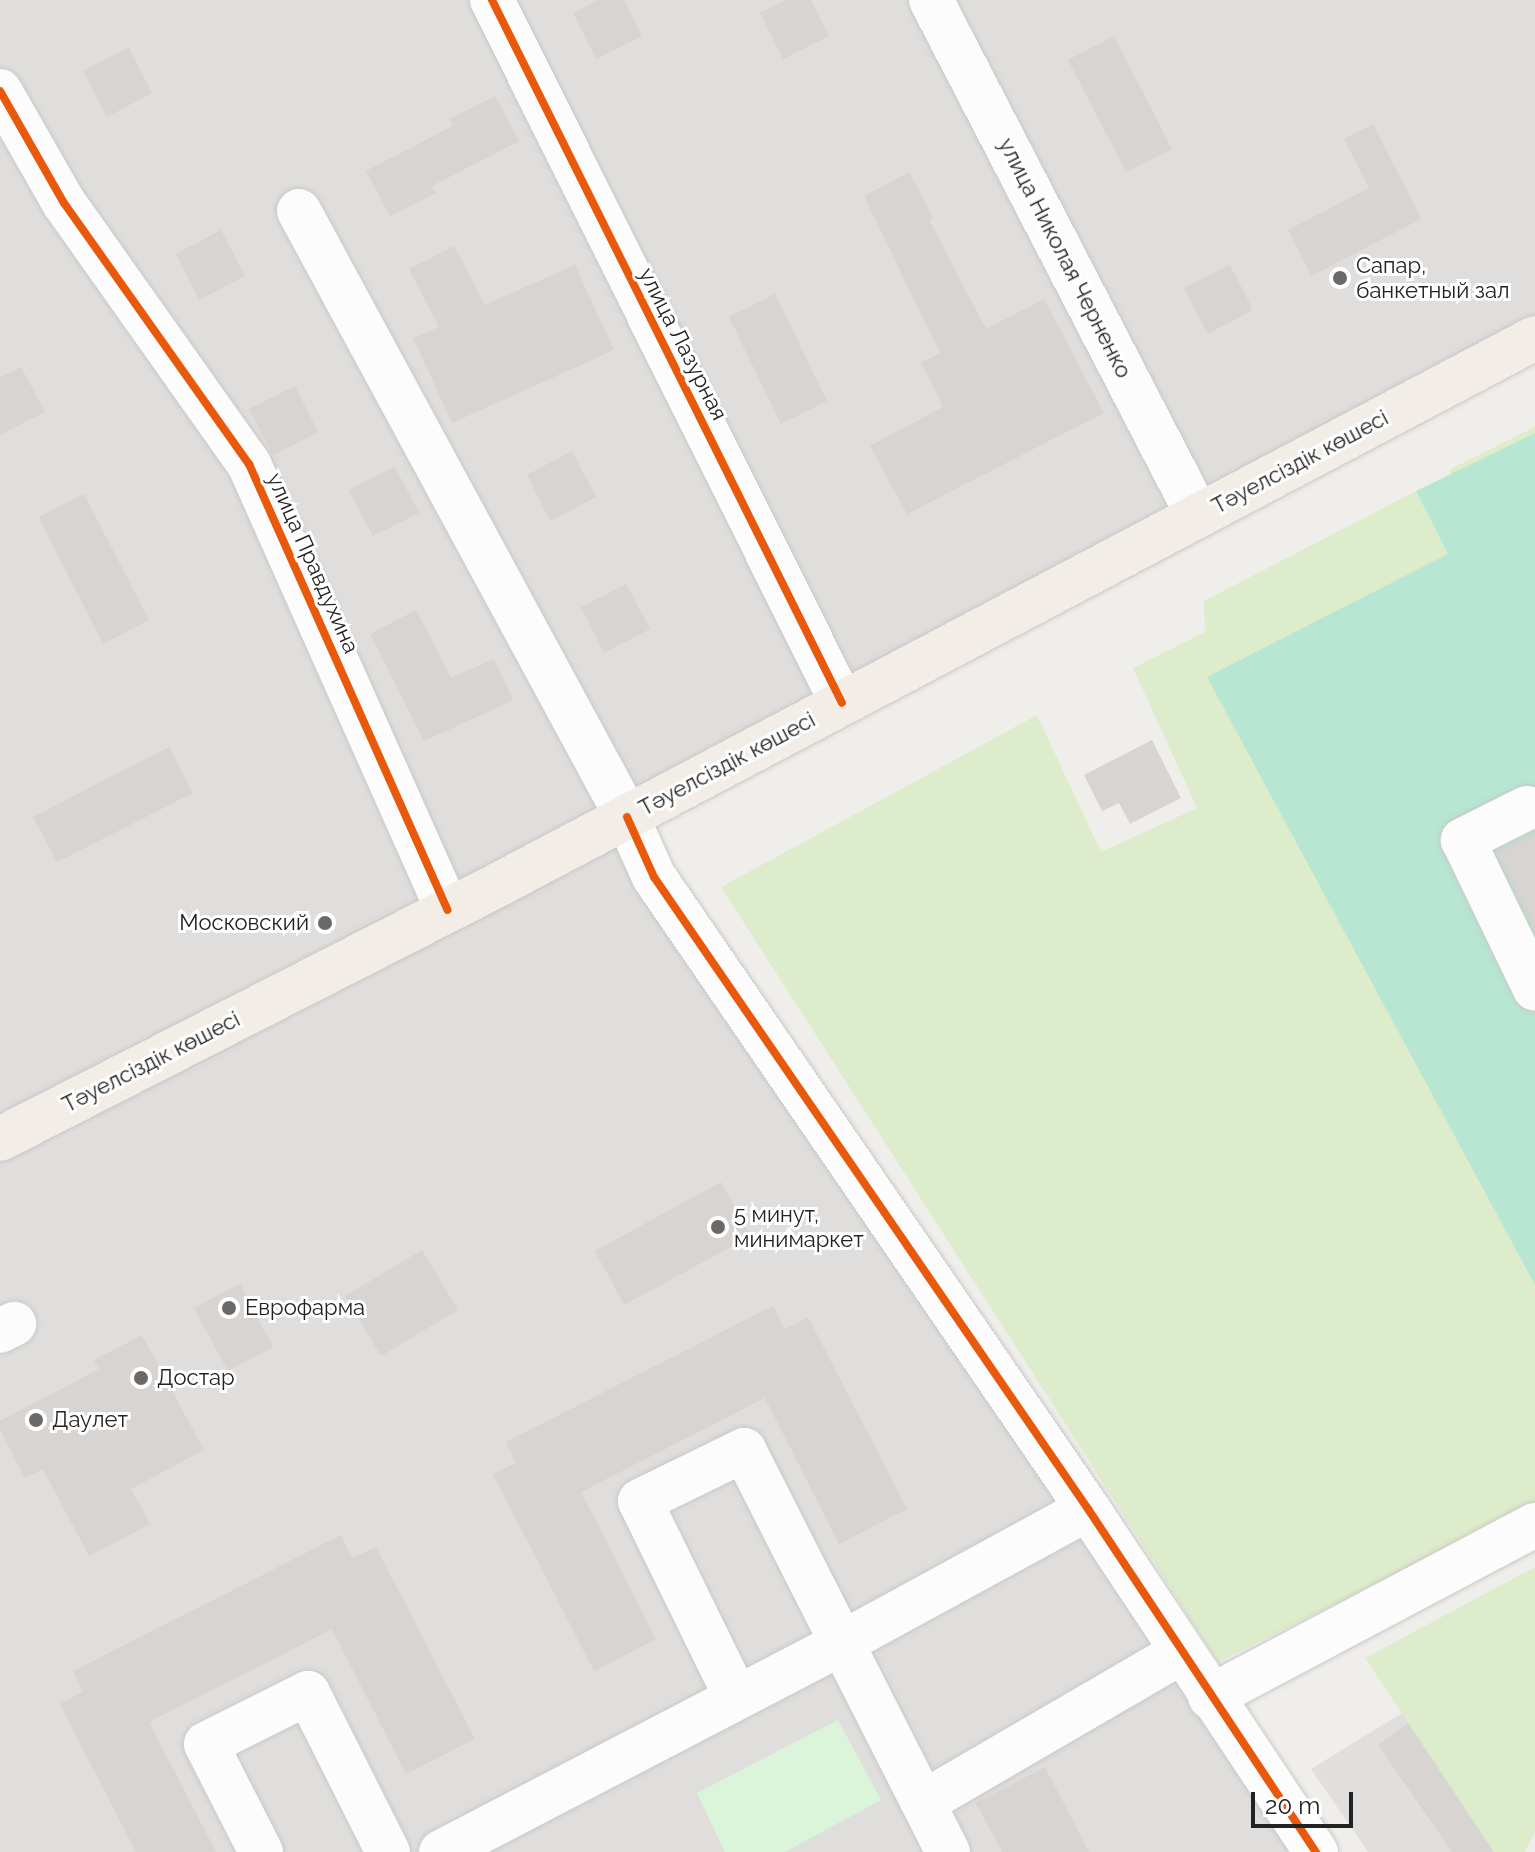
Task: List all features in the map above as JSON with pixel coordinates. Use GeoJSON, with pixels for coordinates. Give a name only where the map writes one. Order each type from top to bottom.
{"type":"FeatureCollection","features":[{"type":"Feature","properties":{"kind":"main road","name":"Тәуелсіздік көшесі"},"geometry":{"type":"LineString","coordinates":[[0,1139],[627,817],[1535,338]]}},
{"type":"Feature","properties":{"kind":"street","name":"улица Лазурная"},"geometry":{"type":"LineString","coordinates":[[492,0],[842,703]]}},
{"type":"Feature","properties":{"kind":"street","name":"улица Николая Черненко"},"geometry":{"type":"LineString","coordinates":[[931,0],[1198,516]]}},
{"type":"Feature","properties":{"kind":"street","name":"улица Правдухина"},"geometry":{"type":"LineString","coordinates":[[0,91],[64,203],[249,464],[448,910]]}},
{"type":"Feature","properties":{"kind":"street"},"geometry":{"type":"LineString","coordinates":[[299,211],[627,817],[654,877],[1088,1509],[1180,1653],[1316,1852]]}},
{"type":"Feature","properties":{"kind":"street"},"geometry":{"type":"LineString","coordinates":[[1527,808],[1463,840],[1535,989]]}},
{"type":"Feature","properties":{"kind":"street"},"geometry":{"type":"LineString","coordinates":[[736,1697],[640,1501],[744,1450],[948,1852]]}},
{"type":"Feature","properties":{"kind":"street"},"geometry":{"type":"LineString","coordinates":[[441,1852],[840,1644],[1088,1509]]}},
{"type":"Feature","properties":{"kind":"street"},"geometry":{"type":"LineString","coordinates":[[1210,1697],[1535,1525]]}},
{"type":"Feature","properties":{"kind":"street"},"geometry":{"type":"LineString","coordinates":[[924,1802],[1180,1653]]}},
{"type":"Feature","properties":{"kind":"street"},"geometry":{"type":"LineString","coordinates":[[261,1852],[206,1744],[308,1693],[388,1852]]}},
{"type":"Feature","properties":{"kind":"shaded area"},"geometry":{"type":"Polygon","coordinates":[[[0,0],[1535,0],[1535,338],[627,817],[1316,1852],[0,1852],[0,0]]]}},
{"type":"Feature","properties":{"kind":"shaded area"},"geometry":{"type":"Polygon","coordinates":[[[1402,1713],[1494,1852],[1368,1852],[1311,1769],[1402,1713]]]}},
{"type":"Feature","properties":{"kind":"green space"},"geometry":{"type":"Polygon","coordinates":[[[1535,427],[1535,466],[1464,503],[1449,470],[1535,427]]]}},
{"type":"Feature","properties":{"kind":"green space"},"geometry":{"type":"Polygon","coordinates":[[[1535,433],[1535,1285],[1207,677],[1448,554],[1416,491],[1535,433]]]}},
{"type":"Feature","properties":{"kind":"green space"},"geometry":{"type":"Polygon","coordinates":[[[1416,491],[1449,554],[1535,1054],[1535,1505],[1218,1662],[721,887],[1037,715],[1101,852],[1197,808],[1133,668],[1205,632],[1204,601],[1416,491]]]}},
{"type":"Feature","properties":{"kind":"green space"},"geometry":{"type":"Polygon","coordinates":[[[1535,1567],[1535,1832],[1525,1852],[1494,1852],[1365,1658],[1535,1567]]]}},
{"type":"Feature","properties":{"kind":"green space"},"geometry":{"type":"Polygon","coordinates":[[[838,1720],[881,1800],[785,1852],[725,1852],[697,1793],[838,1720]]]}},
{"type":"Feature","properties":{"kind":"building"},"geometry":{"type":"Polygon","coordinates":[[[598,0],[624,0],[642,36],[596,59],[573,13],[598,0]]]}},
{"type":"Feature","properties":{"kind":"building"},"geometry":{"type":"Polygon","coordinates":[[[786,0],[811,0],[829,36],[783,59],[760,13],[786,0]]]}},
{"type":"Feature","properties":{"kind":"building"},"geometry":{"type":"Polygon","coordinates":[[[1114,36],[1172,149],[1126,172],[1068,60],[1114,36]]]}},
{"type":"Feature","properties":{"kind":"building"},"geometry":{"type":"Polygon","coordinates":[[[129,48],[152,93],[107,117],[83,71],[129,48]]]}},
{"type":"Feature","properties":{"kind":"building"},"geometry":{"type":"Polygon","coordinates":[[[495,96],[519,141],[432,186],[436,193],[390,216],[366,171],[453,126],[449,119],[495,96]]]}},
{"type":"Feature","properties":{"kind":"building"},"geometry":{"type":"Polygon","coordinates":[[[1373,124],[1421,219],[1311,276],[1288,230],[1369,188],[1344,139],[1373,124]]]}},
{"type":"Feature","properties":{"kind":"building"},"geometry":{"type":"Polygon","coordinates":[[[909,172],[933,218],[929,220],[986,329],[1044,299],[1104,413],[907,514],[870,446],[943,407],[921,363],[940,353],[864,196],[909,172]]]}},
{"type":"Feature","properties":{"kind":"building"},"geometry":{"type":"Polygon","coordinates":[[[221,230],[245,276],[199,300],[176,254],[221,230]]]}},
{"type":"Feature","properties":{"kind":"building"},"geometry":{"type":"Polygon","coordinates":[[[454,246],[485,305],[575,265],[614,350],[452,423],[413,338],[439,327],[409,269],[454,246]]]}},
{"type":"Feature","properties":{"kind":"building"},"geometry":{"type":"Polygon","coordinates":[[[1230,265],[1253,310],[1208,334],[1184,288],[1230,265]]]}},
{"type":"Feature","properties":{"kind":"building"},"geometry":{"type":"Polygon","coordinates":[[[775,294],[827,401],[781,424],[729,317],[775,294]]]}},
{"type":"Feature","properties":{"kind":"building"},"geometry":{"type":"Polygon","coordinates":[[[21,367],[45,412],[0,435],[0,377],[21,367]]]}},
{"type":"Feature","properties":{"kind":"building"},"geometry":{"type":"Polygon","coordinates":[[[295,386],[318,432],[273,455],[249,409],[295,386]]]}},
{"type":"Feature","properties":{"kind":"building"},"geometry":{"type":"Polygon","coordinates":[[[572,451],[596,497],[550,521],[527,475],[572,451]]]}},
{"type":"Feature","properties":{"kind":"building"},"geometry":{"type":"Polygon","coordinates":[[[395,467],[419,513],[373,536],[349,490],[395,467]]]}},
{"type":"Feature","properties":{"kind":"building"},"geometry":{"type":"Polygon","coordinates":[[[84,494],[149,620],[103,644],[39,517],[84,494]]]}},
{"type":"Feature","properties":{"kind":"building"},"geometry":{"type":"Polygon","coordinates":[[[626,584],[650,629],[604,653],[581,607],[626,584]]]}},
{"type":"Feature","properties":{"kind":"building"},"geometry":{"type":"Polygon","coordinates":[[[416,610],[451,678],[494,659],[513,700],[424,741],[370,634],[416,610]]]}},
{"type":"Feature","properties":{"kind":"building"},"geometry":{"type":"Polygon","coordinates":[[[1152,740],[1181,798],[1130,824],[1119,803],[1102,811],[1084,775],[1152,740]]]}},
{"type":"Feature","properties":{"kind":"building"},"geometry":{"type":"Polygon","coordinates":[[[169,747],[193,793],[57,862],[33,817],[169,747]]]}},
{"type":"Feature","properties":{"kind":"building"},"geometry":{"type":"Polygon","coordinates":[[[1535,833],[1535,932],[1496,852],[1535,833]]]}},
{"type":"Feature","properties":{"kind":"building"},"geometry":{"type":"Polygon","coordinates":[[[721,1182],[751,1236],[624,1305],[595,1251],[721,1182]]]}},
{"type":"Feature","properties":{"kind":"building"},"geometry":{"type":"Polygon","coordinates":[[[422,1250],[458,1310],[381,1356],[345,1296],[422,1250]]]}},
{"type":"Feature","properties":{"kind":"building"},"geometry":{"type":"Polygon","coordinates":[[[240,1284],[273,1347],[228,1371],[194,1308],[240,1284]]]}},
{"type":"Feature","properties":{"kind":"building"},"geometry":{"type":"Polygon","coordinates":[[[773,1306],[785,1329],[808,1317],[907,1509],[839,1544],[765,1398],[581,1492],[656,1639],[594,1671],[493,1474],[516,1463],[506,1442],[773,1306]]]}},
{"type":"Feature","properties":{"kind":"building"},"geometry":{"type":"Polygon","coordinates":[[[142,1335],[204,1450],[131,1489],[150,1524],[89,1556],[43,1469],[25,1478],[0,1430],[0,1421],[99,1369],[94,1360],[142,1335]]]}},
{"type":"Feature","properties":{"kind":"building"},"geometry":{"type":"Polygon","coordinates":[[[341,1535],[352,1558],[376,1547],[475,1739],[406,1774],[332,1629],[149,1722],[216,1852],[136,1852],[60,1704],[83,1692],[73,1671],[341,1535]]]}},
{"type":"Feature","properties":{"kind":"building"},"geometry":{"type":"Polygon","coordinates":[[[1408,1723],[1494,1852],[1452,1852],[1378,1745],[1408,1723]]]}},
{"type":"Feature","properties":{"kind":"building"},"geometry":{"type":"Polygon","coordinates":[[[1045,1767],[1089,1852],[1002,1852],[976,1803],[1045,1767]]]}},
{"type":"Feature","properties":{"kind":"cycle path"},"geometry":{"type":"LineString","coordinates":[[492,0],[842,703]]}},
{"type":"Feature","properties":{"kind":"cycle path"},"geometry":{"type":"LineString","coordinates":[[0,91],[64,203],[249,464],[448,910]]}},
{"type":"Feature","properties":{"kind":"cycle path"},"geometry":{"type":"LineString","coordinates":[[627,817],[654,877],[1088,1509],[1316,1852]]}},
{"type":"Feature","properties":{"kind":"place","name":"Сапар, банкетный зал"},"geometry":{"type":"Point","coordinates":[1340,278]}},
{"type":"Feature","properties":{"kind":"place","name":"Московский"},"geometry":{"type":"Point","coordinates":[325,923]}},
{"type":"Feature","properties":{"kind":"place","name":"5 минут, минимаркет"},"geometry":{"type":"Point","coordinates":[718,1227]}},
{"type":"Feature","properties":{"kind":"place","name":"Еврофарма"},"geometry":{"type":"Point","coordinates":[229,1308]}},
{"type":"Feature","properties":{"kind":"place","name":"Достар"},"geometry":{"type":"Point","coordinates":[141,1378]}},
{"type":"Feature","properties":{"kind":"place","name":"Даулет"},"geometry":{"type":"Point","coordinates":[36,1420]}}]}
